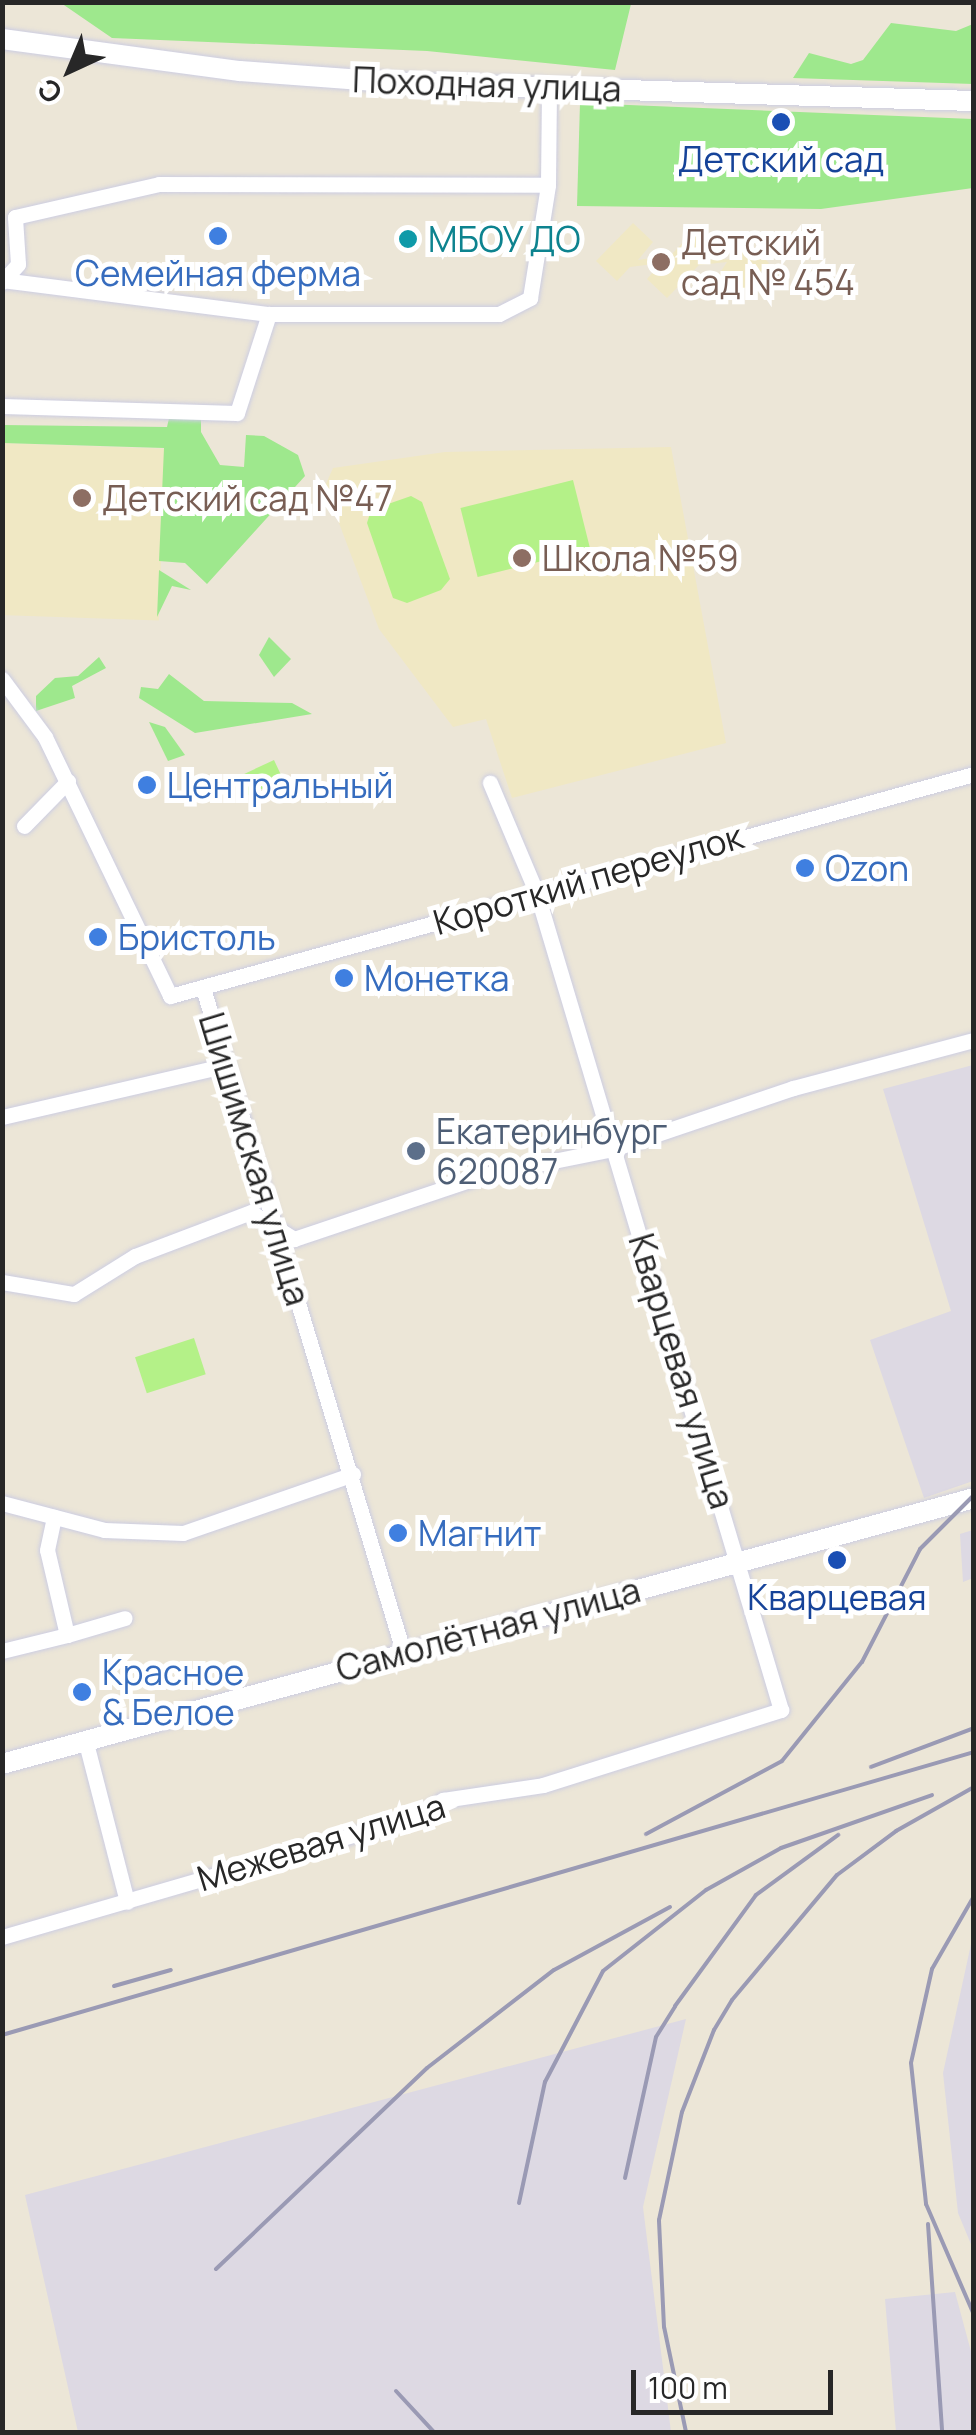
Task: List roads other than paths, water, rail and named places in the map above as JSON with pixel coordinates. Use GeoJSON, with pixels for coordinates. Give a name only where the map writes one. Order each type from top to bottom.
{"type":"FeatureCollection","features":[{"type":"Feature","properties":{"kind":"main road","name":"Походная улица"},"geometry":{"type":"LineString","coordinates":[[2,39],[240,71],[549,87],[974,101]]}},
{"type":"Feature","properties":{"kind":"main road","name":"Самолётная улица"},"geometry":{"type":"LineString","coordinates":[[2,1764],[403,1651],[974,1498]]}},
{"type":"Feature","properties":{"kind":"street"},"geometry":{"type":"LineString","coordinates":[[3,281],[269,314],[500,314],[530,298],[548,186],[549,87]]}},
{"type":"Feature","properties":{"kind":"street"},"geometry":{"type":"LineString","coordinates":[[3,281],[18,264],[15,217],[159,184],[548,186]]}},
{"type":"Feature","properties":{"kind":"street"},"geometry":{"type":"LineString","coordinates":[[2,406],[237,413],[269,314]]}},
{"type":"Feature","properties":{"kind":"street","name":"Шишимская улица"},"geometry":{"type":"LineString","coordinates":[[2,679],[27,704],[170,996],[203,988],[403,1651]]}},
{"type":"Feature","properties":{"kind":"street","name":"Короткий переулок"},"geometry":{"type":"LineString","coordinates":[[203,988],[974,774]]}},
{"type":"Feature","properties":{"kind":"street"},"geometry":{"type":"LineString","coordinates":[[24,826],[68,782]]}},
{"type":"Feature","properties":{"kind":"street","name":"Кварцевая улица"},"geometry":{"type":"LineString","coordinates":[[490,783],[537,894],[740,1563]]}},
{"type":"Feature","properties":{"kind":"street"},"geometry":{"type":"LineString","coordinates":[[2,1282],[74,1294],[135,1256],[251,1212],[294,1239],[535,1160],[614,1149],[793,1088],[974,1040]]}},
{"type":"Feature","properties":{"kind":"street"},"geometry":{"type":"LineString","coordinates":[[2,1117],[227,1066]]}},
{"type":"Feature","properties":{"kind":"street"},"geometry":{"type":"LineString","coordinates":[[2,1504],[104,1530],[183,1533],[352,1474]]}},
{"type":"Feature","properties":{"kind":"street"},"geometry":{"type":"LineString","coordinates":[[54,1517],[46,1550],[67,1635]]}},
{"type":"Feature","properties":{"kind":"street","name":"Межевая улица"},"geometry":{"type":"LineString","coordinates":[[2,1937],[418,1816],[443,1800],[542,1785],[781,1710],[740,1563]]}},
{"type":"Feature","properties":{"kind":"street"},"geometry":{"type":"LineString","coordinates":[[2,1651],[125,1618]]}},
{"type":"Feature","properties":{"kind":"street"},"geometry":{"type":"LineString","coordinates":[[86,1743],[128,1902]]}},
{"type":"Feature","properties":{"kind":"railway"},"geometry":{"type":"LineString","coordinates":[[646,1834],[782,1761],[862,1662],[920,1549],[974,1495]]}},
{"type":"Feature","properties":{"kind":"railway"},"geometry":{"type":"LineString","coordinates":[[871,1767],[974,1728]]}},
{"type":"Feature","properties":{"kind":"railway"},"geometry":{"type":"LineString","coordinates":[[2,2035],[974,1752]]}},
{"type":"Feature","properties":{"kind":"railway"},"geometry":{"type":"LineString","coordinates":[[686,2432],[664,2327],[659,2220],[682,2112],[714,2030],[732,2000],[837,1875],[896,1831],[974,1787]]}},
{"type":"Feature","properties":{"kind":"railway"},"geometry":{"type":"LineString","coordinates":[[519,2203],[545,2082],[603,1971],[706,1890],[781,1848],[932,1795]]}},
{"type":"Feature","properties":{"kind":"railway"},"geometry":{"type":"LineString","coordinates":[[625,2178],[656,2037],[675,2006],[756,1895],[838,1835]]}},
{"type":"Feature","properties":{"kind":"railway"},"geometry":{"type":"LineString","coordinates":[[974,1896],[932,1969],[911,2063],[926,2204],[974,2315]]}},
{"type":"Feature","properties":{"kind":"railway"},"geometry":{"type":"LineString","coordinates":[[216,2269],[427,2068],[554,1970],[670,1907]]}},
{"type":"Feature","properties":{"kind":"railway"},"geometry":{"type":"LineString","coordinates":[[114,1986],[171,1970]]}},
{"type":"Feature","properties":{"kind":"railway"},"geometry":{"type":"LineString","coordinates":[[928,2224],[942,2432]]}},
{"type":"Feature","properties":{"kind":"railway"},"geometry":{"type":"LineString","coordinates":[[396,2391],[434,2432]]}},
{"type":"Feature","properties":{"kind":"place","name":"Детский сад"},"geometry":{"type":"Point","coordinates":[781,122]}},
{"type":"Feature","properties":{"kind":"place","name":"Семейная ферма"},"geometry":{"type":"Point","coordinates":[218,236]}},
{"type":"Feature","properties":{"kind":"place","name":"МБОУ ДО"},"geometry":{"type":"Point","coordinates":[408,239]}},
{"type":"Feature","properties":{"kind":"place","name":"Детский сад № 454"},"geometry":{"type":"Point","coordinates":[661,262]}},
{"type":"Feature","properties":{"kind":"place","name":"Детский сад №47"},"geometry":{"type":"Point","coordinates":[82,498]}},
{"type":"Feature","properties":{"kind":"place","name":"Школа №59"},"geometry":{"type":"Point","coordinates":[522,558]}},
{"type":"Feature","properties":{"kind":"place","name":"Центральный"},"geometry":{"type":"Point","coordinates":[147,785]}},
{"type":"Feature","properties":{"kind":"place","name":"Ozon"},"geometry":{"type":"Point","coordinates":[805,868]}},
{"type":"Feature","properties":{"kind":"place","name":"Бристоль"},"geometry":{"type":"Point","coordinates":[98,937]}},
{"type":"Feature","properties":{"kind":"place","name":"Монетка"},"geometry":{"type":"Point","coordinates":[344,978]}},
{"type":"Feature","properties":{"kind":"place","name":"Екатеринбург 620087"},"geometry":{"type":"Point","coordinates":[416,1151]}},
{"type":"Feature","properties":{"kind":"place","name":"Магнит"},"geometry":{"type":"Point","coordinates":[398,1533]}},
{"type":"Feature","properties":{"kind":"place","name":"Кварцевая"},"geometry":{"type":"Point","coordinates":[837,1560]}},
{"type":"Feature","properties":{"kind":"place","name":"Красное & Белое"},"geometry":{"type":"Point","coordinates":[82,1692]}}]}
